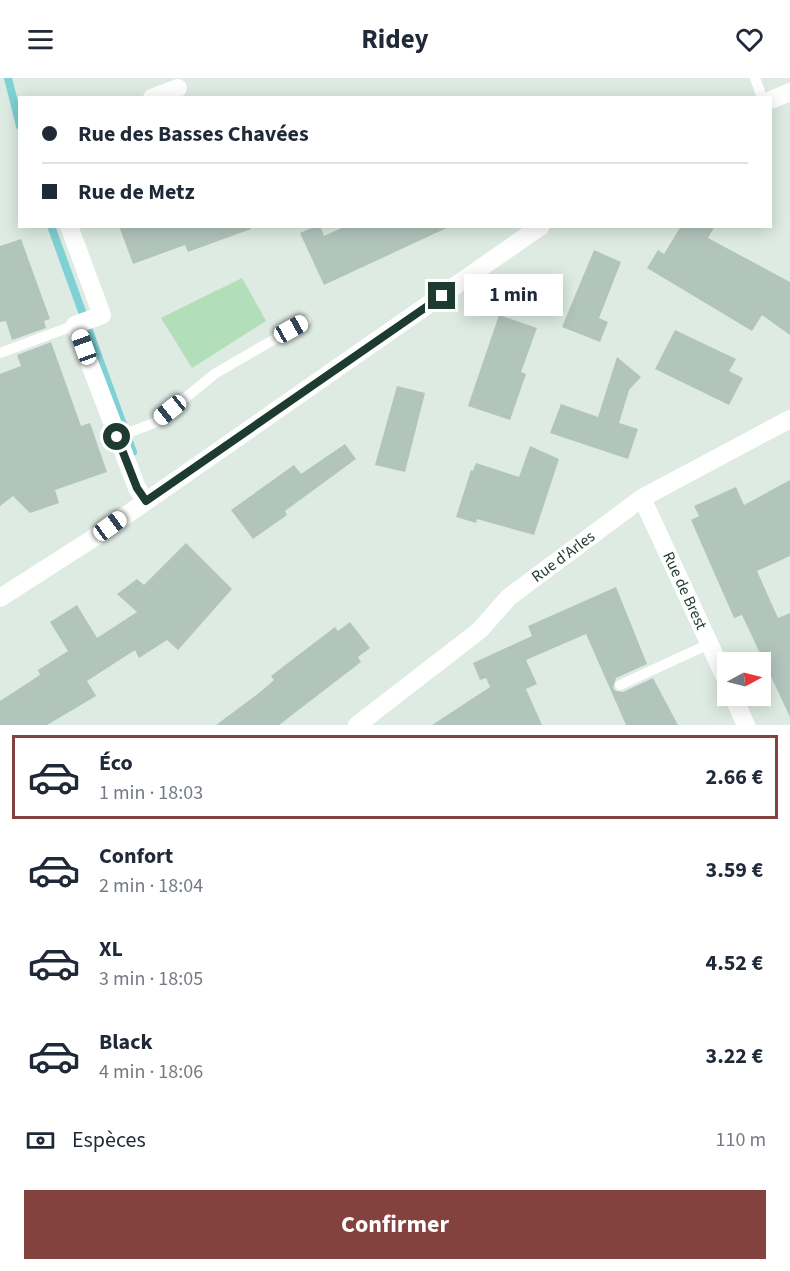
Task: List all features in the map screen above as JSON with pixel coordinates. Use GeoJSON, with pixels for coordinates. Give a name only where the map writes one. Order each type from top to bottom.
{"type":"FeatureCollection","features":[{"type":"Feature","properties":{"kind":"street"},"geometry":{"type":"LineString","coordinates":[[157,96],[178,88]]}},
{"type":"Feature","properties":{"kind":"street"},"geometry":{"type":"LineString","coordinates":[[772,100],[790,92]]}},
{"type":"Feature","properties":{"kind":"street"},"geometry":{"type":"LineString","coordinates":[[70,228],[102,315],[75,325],[137,488],[146,501]]}},
{"type":"Feature","properties":{"kind":"street"},"geometry":{"type":"LineString","coordinates":[[0,598],[146,501],[538,228]]}},
{"type":"Feature","properties":{"kind":"street","name":"Rue d'Arles"},"geometry":{"type":"LineString","coordinates":[[357,725],[480,630],[509,597],[642,498],[790,418]]}},
{"type":"Feature","properties":{"kind":"street","name":"Rue de Brest"},"geometry":{"type":"LineString","coordinates":[[642,498],[717,661]]}},
{"type":"Feature","properties":{"kind":"street"},"geometry":{"type":"LineString","coordinates":[[737,706],[746,725]]}},
{"type":"Feature","properties":{"kind":"lane"},"geometry":{"type":"LineString","coordinates":[[755,78],[761,96]]}},
{"type":"Feature","properties":{"kind":"lane"},"geometry":{"type":"LineString","coordinates":[[117,437],[154,423],[216,373],[306,321]]}},
{"type":"Feature","properties":{"kind":"lane"},"geometry":{"type":"LineString","coordinates":[[0,353],[75,325]]}},
{"type":"Feature","properties":{"kind":"lane"},"geometry":{"type":"LineString","coordinates":[[620,685],[709,644]]}},
{"type":"Feature","properties":{"kind":"green space"},"geometry":{"type":"Polygon","coordinates":[[[242,278],[266,321],[192,368],[161,318],[242,278]]]}},
{"type":"Feature","properties":{"kind":"building"},"geometry":{"type":"Polygon","coordinates":[[[120,228],[251,229],[188,252],[185,245],[133,264],[120,228]]]}},
{"type":"Feature","properties":{"kind":"building"},"geometry":{"type":"Polygon","coordinates":[[[311,228],[321,228],[324,236],[342,228],[447,228],[324,285],[300,233],[311,228]]]}},
{"type":"Feature","properties":{"kind":"building"},"geometry":{"type":"Polygon","coordinates":[[[680,228],[714,228],[708,238],[790,282],[790,335],[762,315],[752,331],[647,268],[658,250],[664,254],[680,228]]]}},
{"type":"Feature","properties":{"kind":"building"},"geometry":{"type":"Polygon","coordinates":[[[21,239],[50,319],[44,321],[46,328],[12,340],[6,321],[0,322],[0,246],[21,239]]]}},
{"type":"Feature","properties":{"kind":"building"},"geometry":{"type":"Polygon","coordinates":[[[594,250],[621,262],[599,318],[608,322],[600,342],[562,327],[594,250]]]}},
{"type":"Feature","properties":{"kind":"building"},"geometry":{"type":"Polygon","coordinates":[[[499,315],[537,328],[521,372],[526,374],[510,420],[468,406],[499,315]]]}},
{"type":"Feature","properties":{"kind":"building"},"geometry":{"type":"Polygon","coordinates":[[[675,330],[736,359],[729,371],[743,378],[729,405],[655,369],[675,330]]]}},
{"type":"Feature","properties":{"kind":"building"},"geometry":{"type":"Polygon","coordinates":[[[51,342],[81,426],[90,423],[107,472],[55,490],[59,503],[30,513],[13,496],[0,506],[0,374],[21,366],[17,355],[51,342]]]}},
{"type":"Feature","properties":{"kind":"building"},"geometry":{"type":"Polygon","coordinates":[[[617,357],[641,377],[629,390],[619,423],[638,429],[628,459],[550,433],[561,404],[598,417],[617,357]]]}},
{"type":"Feature","properties":{"kind":"building"},"geometry":{"type":"Polygon","coordinates":[[[397,386],[425,393],[405,472],[375,465],[397,386]]]}},
{"type":"Feature","properties":{"kind":"building"},"geometry":{"type":"Polygon","coordinates":[[[345,444],[356,459],[285,511],[287,515],[253,539],[231,510],[294,465],[301,474],[345,444]]]}},
{"type":"Feature","properties":{"kind":"building"},"geometry":{"type":"Polygon","coordinates":[[[530,446],[559,459],[534,535],[477,519],[476,523],[456,517],[471,470],[473,471],[476,463],[519,477],[530,446]]]}},
{"type":"Feature","properties":{"kind":"building"},"geometry":{"type":"Polygon","coordinates":[[[790,480],[790,556],[757,571],[778,618],[790,613],[790,717],[771,677],[771,652],[759,652],[742,615],[734,618],[691,520],[699,516],[694,506],[736,487],[744,505],[790,480]]]}},
{"type":"Feature","properties":{"kind":"building"},"geometry":{"type":"Polygon","coordinates":[[[186,543],[232,589],[178,650],[167,640],[139,658],[135,650],[87,681],[96,696],[47,725],[0,725],[0,701],[40,675],[38,670],[68,651],[50,622],[77,605],[97,638],[137,612],[117,594],[137,579],[144,585],[186,543]]]}},
{"type":"Feature","properties":{"kind":"building"},"geometry":{"type":"Polygon","coordinates":[[[616,587],[647,664],[616,678],[613,688],[623,692],[653,678],[678,725],[626,725],[586,634],[526,660],[537,684],[526,689],[542,725],[432,725],[490,687],[486,678],[480,680],[473,663],[532,636],[528,626],[616,587]]]}},
{"type":"Feature","properties":{"kind":"building"},"geometry":{"type":"Polygon","coordinates":[[[350,622],[370,648],[358,657],[361,662],[279,725],[216,725],[274,680],[271,676],[280,669],[335,627],[338,631],[350,622]]]}},
{"type":"Feature","properties":{"kind":"waterway"},"geometry":{"type":"LineString","coordinates":[[8,78],[18,118]]}},
{"type":"Feature","properties":{"kind":"waterway"},"geometry":{"type":"LineString","coordinates":[[52,228],[133,452]]}},
{"type":"Feature","properties":{"kind":"route"},"geometry":{"type":"LineString","coordinates":[[117,437],[137,488],[146,501],[274,410],[347,363],[442,296]]}}]}
